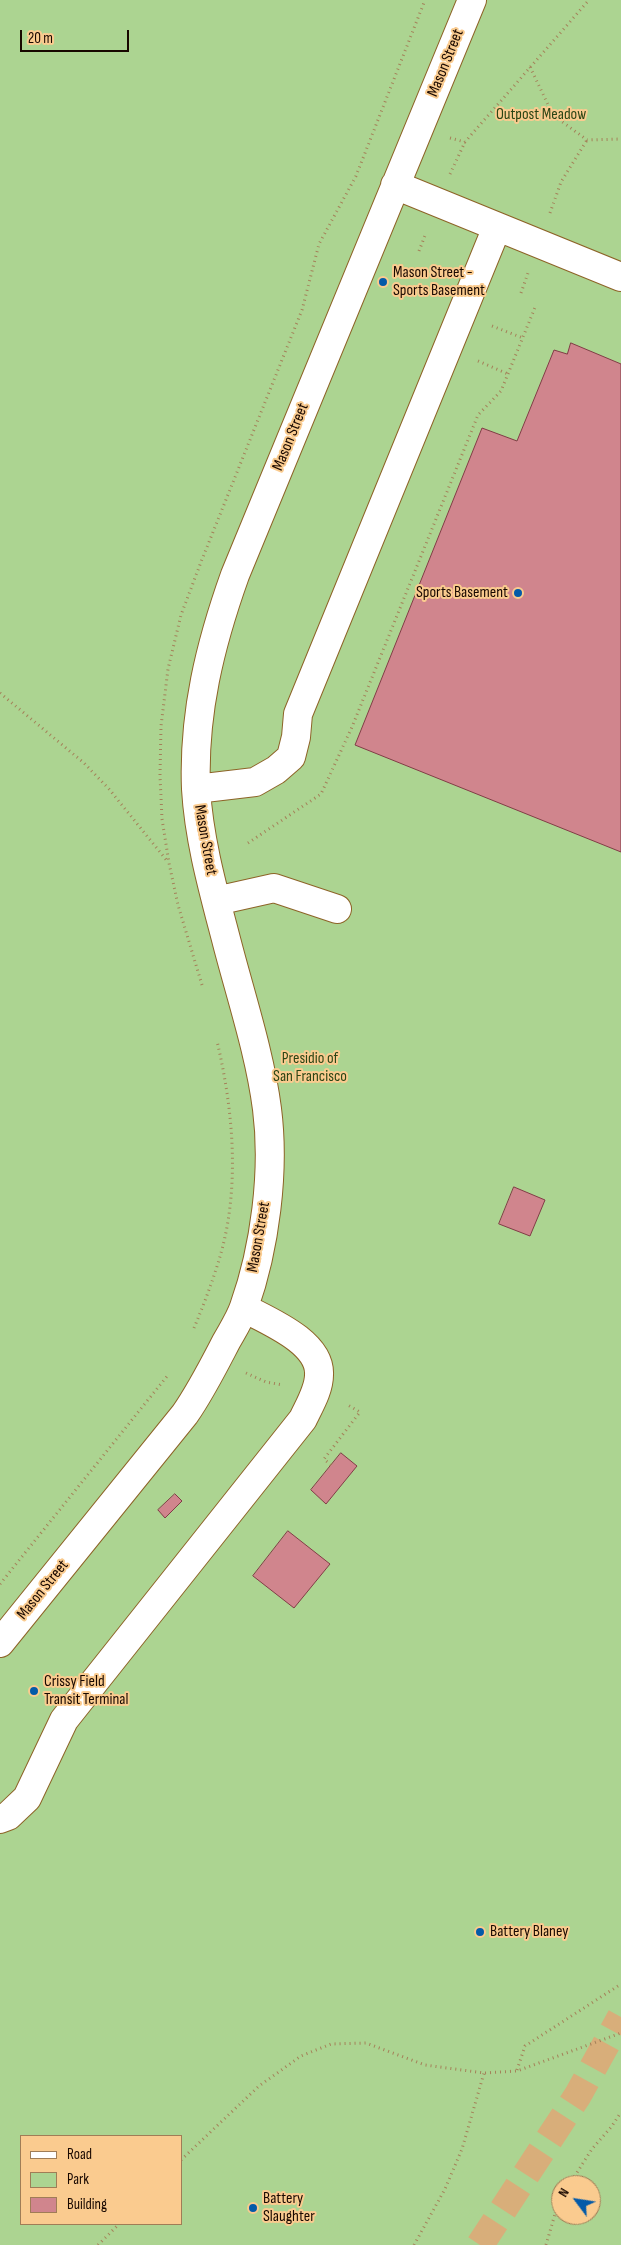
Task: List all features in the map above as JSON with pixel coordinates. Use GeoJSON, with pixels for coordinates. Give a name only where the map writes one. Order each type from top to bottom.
{"type":"FeatureCollection","features":[{"type":"Feature","properties":{"kind":"street","name":"Mason Street"},"geometry":{"type":"LineString","coordinates":[[0,1643],[185,1414],[202,1390],[244,1308],[266,1213],[269,1159],[267,1109],[258,1064],[206,856],[196,789],[198,729],[203,685],[217,626],[235,575],[472,0]]}},
{"type":"Feature","properties":{"kind":"street"},"geometry":{"type":"LineString","coordinates":[[395,185],[621,277]]}},
{"type":"Feature","properties":{"kind":"street"},"geometry":{"type":"LineString","coordinates":[[196,789],[255,782],[276,770],[290,757],[296,737],[298,714],[497,227]]}},
{"type":"Feature","properties":{"kind":"street"},"geometry":{"type":"LineString","coordinates":[[216,902],[274,888],[337,909]]}},
{"type":"Feature","properties":{"kind":"street"},"geometry":{"type":"LineString","coordinates":[[0,1819],[8,1816],[27,1798],[64,1720],[302,1419],[314,1394],[320,1374],[312,1352],[296,1336],[244,1308]]}},
{"type":"Feature","properties":{"kind":"path"},"geometry":{"type":"LineString","coordinates":[[448,179],[465,142],[589,0]]}},
{"type":"Feature","properties":{"kind":"path"},"geometry":{"type":"LineString","coordinates":[[530,67],[553,115],[587,140],[621,140]]}},
{"type":"Feature","properties":{"kind":"path"},"geometry":{"type":"LineString","coordinates":[[447,137],[465,142]]}},
{"type":"Feature","properties":{"kind":"path"},"geometry":{"type":"LineString","coordinates":[[547,220],[561,182],[587,140]]}},
{"type":"Feature","properties":{"kind":"path"},"geometry":{"type":"LineString","coordinates":[[419,251],[428,227]]}},
{"type":"Feature","properties":{"kind":"path"},"geometry":{"type":"LineString","coordinates":[[521,293],[528,271]]}},
{"type":"Feature","properties":{"kind":"path"},"geometry":{"type":"LineString","coordinates":[[248,843],[321,794],[352,726],[478,415],[501,391],[536,305]]}},
{"type":"Feature","properties":{"kind":"path"},"geometry":{"type":"LineString","coordinates":[[508,332],[523,338]]}},
{"type":"Feature","properties":{"kind":"path"},"geometry":{"type":"LineString","coordinates":[[494,368],[508,374]]}},
{"type":"Feature","properties":{"kind":"path"},"geometry":{"type":"LineString","coordinates":[[0,693],[84,763],[109,789],[169,863]]}},
{"type":"Feature","properties":{"kind":"path"},"geometry":{"type":"LineString","coordinates":[[243,1372],[266,1382],[286,1386]]}},
{"type":"Feature","properties":{"kind":"path"},"geometry":{"type":"LineString","coordinates":[[332,1465],[324,1460],[360,1412],[339,1401]]}},
{"type":"Feature","properties":{"kind":"path"},"geometry":{"type":"LineString","coordinates":[[517,2071],[525,2046],[621,1984]]}},
{"type":"Feature","properties":{"kind":"path"},"geometry":{"type":"LineString","coordinates":[[182,2159],[259,2086],[301,2056],[331,2044],[366,2043],[425,2065],[484,2073],[517,2071],[621,2033]]}},
{"type":"Feature","properties":{"kind":"path"},"geometry":{"type":"LineString","coordinates":[[414,2245],[445,2189],[462,2149],[484,2073]]}},
{"type":"Feature","properties":{"kind":"path"},"geometry":{"type":"LineString","coordinates":[[575,2175],[592,2149],[612,2126],[621,2112]]}},
{"type":"Feature","properties":{"kind":"path"},"geometry":{"type":"LineString","coordinates":[[98,2245],[118,2225]]}},
{"type":"Feature","properties":{"kind":"path"},"geometry":{"type":"LineString","coordinates":[[546,2245],[553,2225]]}},
{"type":"Feature","properties":{"kind":"green space","name":"Presidio of San Francisco"},"geometry":{"type":"Polygon","coordinates":[[[0,0],[621,0],[621,2245],[0,2245],[0,0]]]}},
{"type":"Feature","properties":{"kind":"building","name":"Sports Basement"},"geometry":{"type":"Polygon","coordinates":[[[571,343],[621,364],[621,852],[355,745],[482,428],[517,441],[554,350],[567,354],[571,343]]]}},
{"type":"Feature","properties":{"kind":"building"},"geometry":{"type":"Polygon","coordinates":[[[514,1187],[545,1200],[530,1236],[499,1224],[514,1187]]]}},
{"type":"Feature","properties":{"kind":"building"},"geometry":{"type":"Polygon","coordinates":[[[341,1453],[357,1466],[326,1504],[311,1490],[341,1453]]]}},
{"type":"Feature","properties":{"kind":"building"},"geometry":{"type":"Polygon","coordinates":[[[175,1494],[182,1501],[165,1518],[158,1510],[175,1494]]]}},
{"type":"Feature","properties":{"kind":"building"},"geometry":{"type":"Polygon","coordinates":[[[288,1531],[330,1564],[294,1608],[253,1576],[288,1531]]]}},
{"type":"Feature","properties":{"kind":"tunnel"},"geometry":{"type":"LineString","coordinates":[[480,2245],[578,2095],[621,2017]]}},
{"type":"Feature","properties":{"kind":"place","name":"Mason Street - Sports Basement"},"geometry":{"type":"Point","coordinates":[383,282]}},
{"type":"Feature","properties":{"kind":"place","name":"Sports Basement"},"geometry":{"type":"Point","coordinates":[518,593]}},
{"type":"Feature","properties":{"kind":"place","name":"Crissy Field Transit Terminal"},"geometry":{"type":"Point","coordinates":[34,1691]}},
{"type":"Feature","properties":{"kind":"place","name":"Battery Blaney"},"geometry":{"type":"Point","coordinates":[480,1932]}},
{"type":"Feature","properties":{"kind":"place","name":"Battery Slaughter"},"geometry":{"type":"Point","coordinates":[253,2208]}},
{"type":"Feature","properties":{"kind":"park label","name":"Outpost Meadow"},"geometry":{"type":"Point","coordinates":[541,115]}}]}
